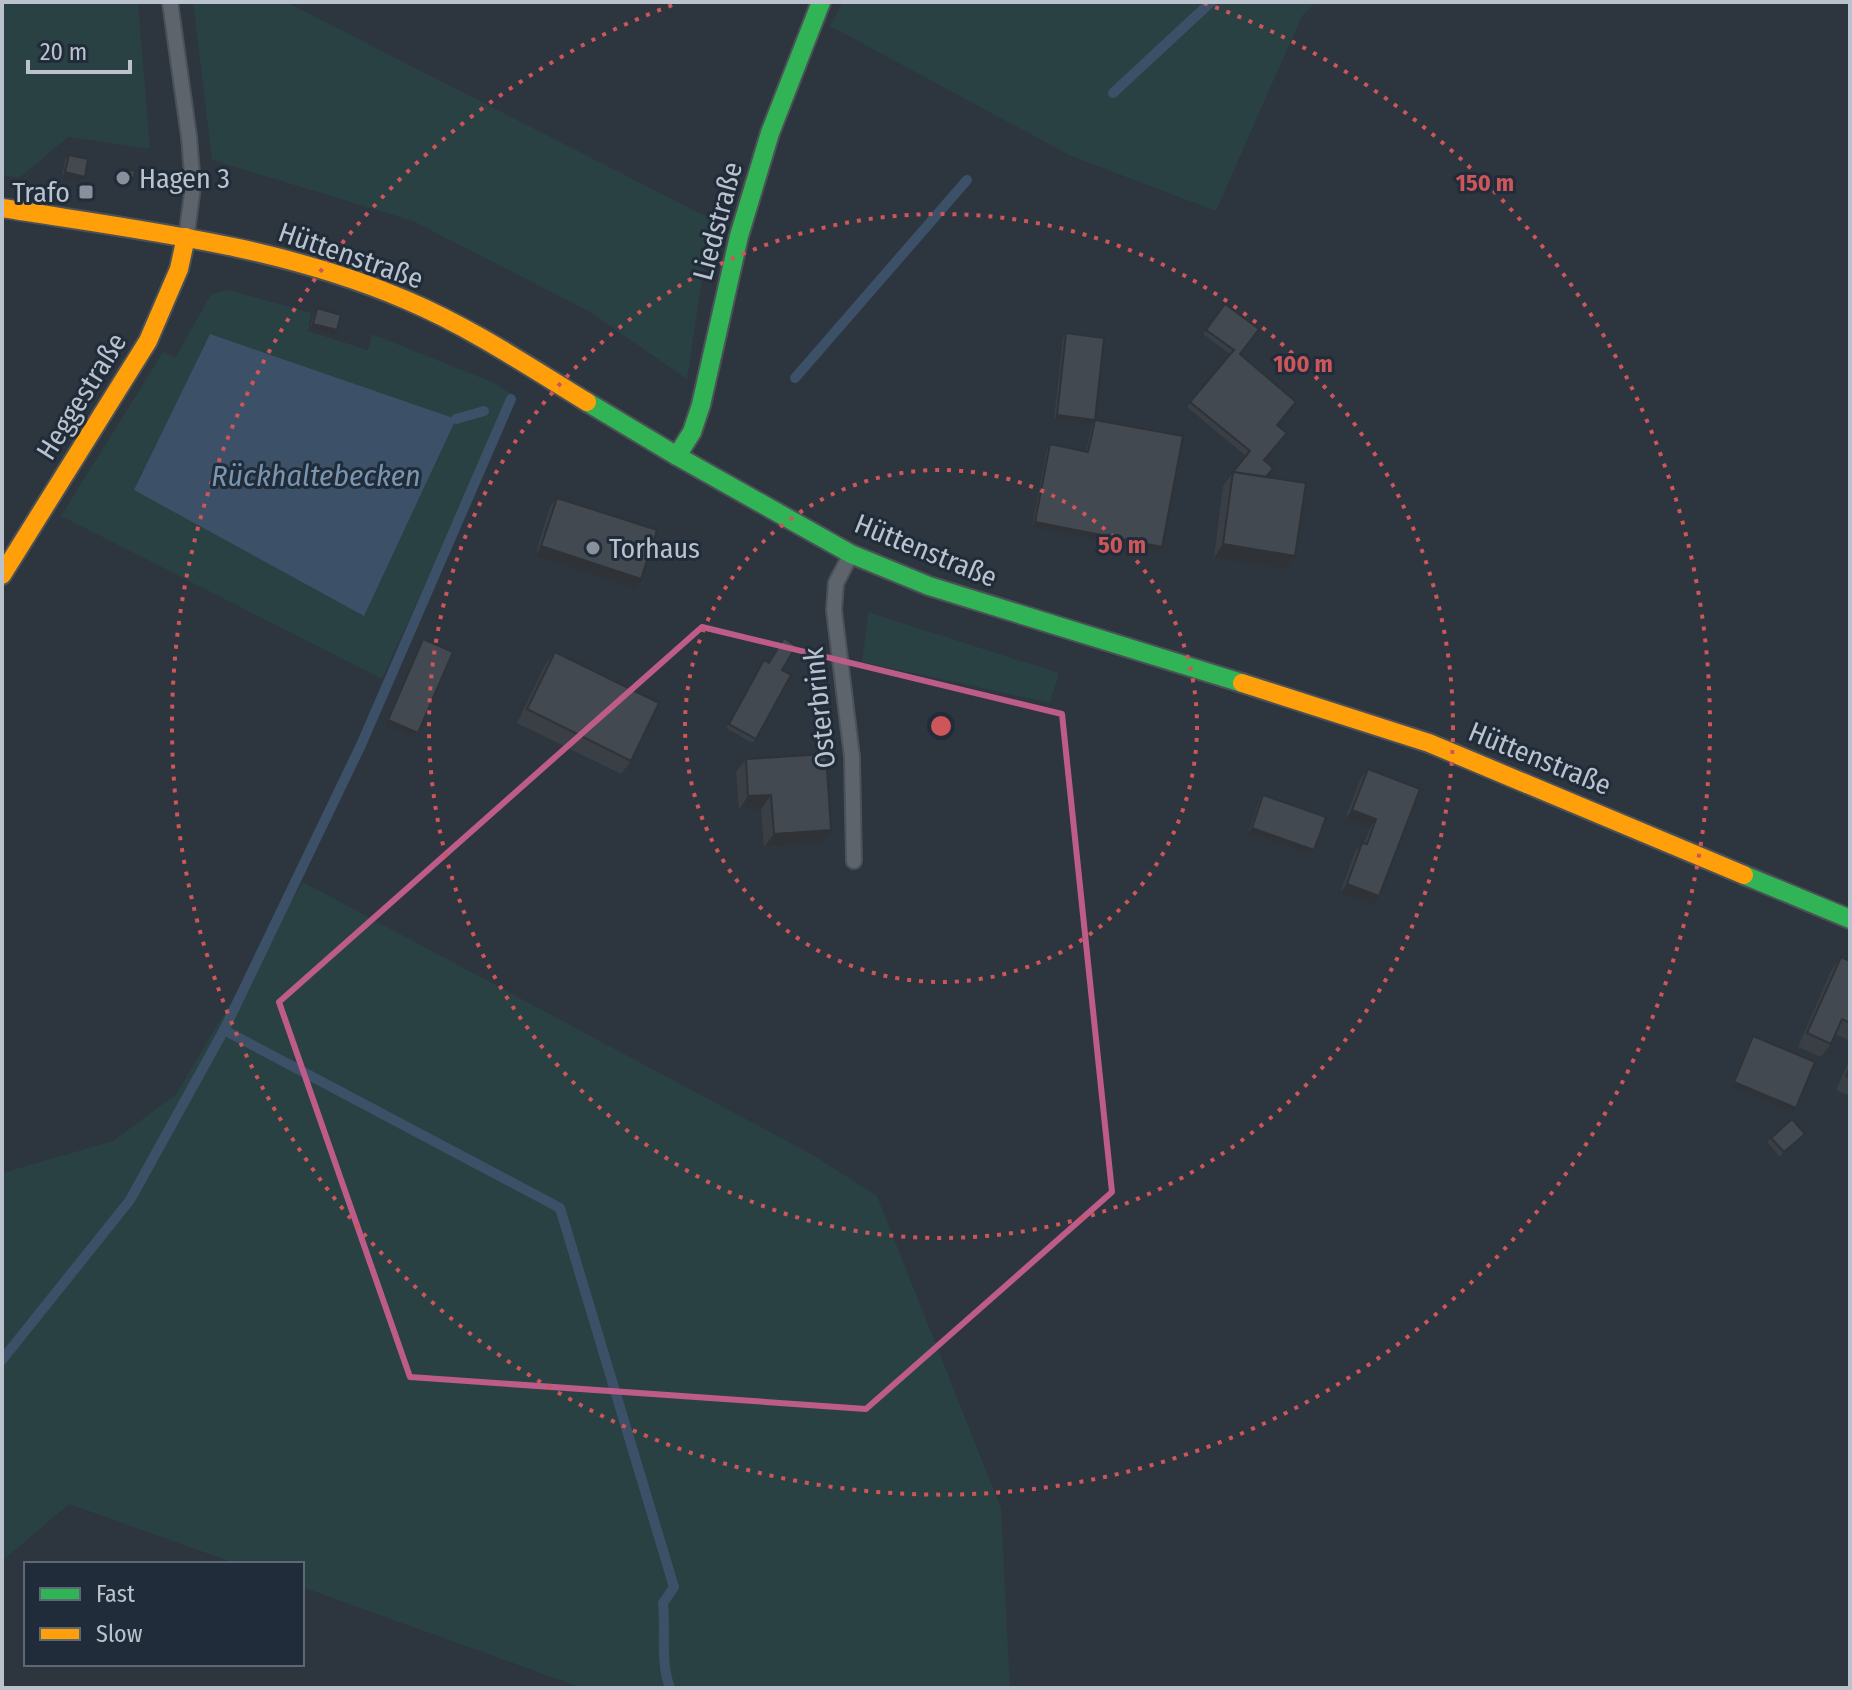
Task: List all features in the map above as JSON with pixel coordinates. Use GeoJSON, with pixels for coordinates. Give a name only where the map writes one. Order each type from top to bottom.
{"type":"FeatureCollection","features":[{"type":"Feature","properties":{"kind":"main road","name":"Liedstraße"},"geometry":{"type":"LineString","coordinates":[[677,456],[692,432],[701,405],[739,236],[770,133],[821,2]]}},
{"type":"Feature","properties":{"kind":"main road","name":"Hüttenstraße"},"geometry":{"type":"LineString","coordinates":[[2,208],[186,237],[282,257],[406,300],[485,340],[677,456],[851,554],[929,586],[1429,743],[1850,919]]}},
{"type":"Feature","properties":{"kind":"main road","name":"Heggestraße"},"geometry":{"type":"LineString","coordinates":[[2,575],[148,341],[179,269],[186,237]]}},
{"type":"Feature","properties":{"kind":"lane"},"geometry":{"type":"LineString","coordinates":[[170,2],[193,186],[186,237]]}},
{"type":"Feature","properties":{"kind":"lane","name":"Osterbrink"},"geometry":{"type":"LineString","coordinates":[[851,554],[836,583],[834,610],[852,757],[854,861]]}},
{"type":"Feature","properties":{"kind":"highlighted area"},"geometry":{"type":"Polygon","coordinates":[[[702,627],[1062,714],[1112,1192],[866,1409],[410,1377],[279,1002],[702,627]]]}},
{"type":"Feature","properties":{"kind":"green space"},"geometry":{"type":"Polygon","coordinates":[[[2,2],[138,2],[150,149],[68,137],[19,178],[2,175],[2,2]]]}},
{"type":"Feature","properties":{"kind":"green space"},"geometry":{"type":"Polygon","coordinates":[[[193,2],[286,2],[711,219],[687,379],[590,312],[413,221],[212,160],[193,2]]]}},
{"type":"Feature","properties":{"kind":"green space"},"geometry":{"type":"Polygon","coordinates":[[[843,2],[1316,2],[1302,16],[1216,211],[1071,156],[830,26],[843,2]]]}},
{"type":"Feature","properties":{"kind":"green space"},"geometry":{"type":"Polygon","coordinates":[[[229,290],[311,313],[308,331],[368,350],[372,334],[492,382],[511,394],[382,679],[61,516],[163,352],[175,358],[211,294],[229,290]]]}},
{"type":"Feature","properties":{"kind":"green space"},"geometry":{"type":"Polygon","coordinates":[[[868,612],[1059,673],[1050,703],[862,662],[868,612]]]}},
{"type":"Feature","properties":{"kind":"green space"},"geometry":{"type":"Polygon","coordinates":[[[303,882],[813,1155],[877,1196],[1001,1508],[1010,1688],[582,1688],[304,1588],[304,1562],[231,1562],[69,1504],[2,1561],[2,1173],[113,1141],[176,1094],[303,882]]]}},
{"type":"Feature","properties":{"kind":"water","name":"Rückhaltebecken"},"geometry":{"type":"Polygon","coordinates":[[[210,334],[456,419],[364,616],[134,490],[210,334]]]}},
{"type":"Feature","properties":{"kind":"building"},"geometry":{"type":"Polygon","coordinates":[[[69,155],[88,159],[85,177],[65,172],[69,155]]]}},
{"type":"Feature","properties":{"kind":"building"},"geometry":{"type":"Polygon","coordinates":[[[120,168],[135,171],[133,179],[118,176],[120,168]]]}},
{"type":"Feature","properties":{"kind":"building"},"geometry":{"type":"Polygon","coordinates":[[[1225,304],[1259,329],[1240,354],[1296,402],[1277,425],[1287,433],[1264,460],[1273,468],[1266,477],[1233,472],[1250,451],[1190,402],[1234,350],[1206,330],[1225,304]]]}},
{"type":"Feature","properties":{"kind":"building"},"geometry":{"type":"Polygon","coordinates":[[[317,308],[341,315],[337,330],[313,324],[317,308]]]}},
{"type":"Feature","properties":{"kind":"building"},"geometry":{"type":"Polygon","coordinates":[[[1066,333],[1104,338],[1095,420],[1057,415],[1066,333]]]}},
{"type":"Feature","properties":{"kind":"building"},"geometry":{"type":"Polygon","coordinates":[[[1095,420],[1183,436],[1162,547],[1035,522],[1050,444],[1088,452],[1095,420]]]}},
{"type":"Feature","properties":{"kind":"building"},"geometry":{"type":"Polygon","coordinates":[[[1233,472],[1306,483],[1295,556],[1223,544],[1233,472]]]}},
{"type":"Feature","properties":{"kind":"building","name":"Torhaus"},"geometry":{"type":"Polygon","coordinates":[[[557,498],[657,530],[641,579],[541,546],[557,498]]]}},
{"type":"Feature","properties":{"kind":"building"},"geometry":{"type":"Polygon","coordinates":[[[784,638],[796,646],[782,670],[791,675],[756,739],[729,724],[764,660],[769,663],[784,638]]]}},
{"type":"Feature","properties":{"kind":"building"},"geometry":{"type":"Polygon","coordinates":[[[423,639],[453,652],[418,733],[388,720],[423,639]]]}},
{"type":"Feature","properties":{"kind":"building"},"geometry":{"type":"Polygon","coordinates":[[[555,652],[659,703],[631,761],[527,709],[555,652]]]}},
{"type":"Feature","properties":{"kind":"building"},"geometry":{"type":"Polygon","coordinates":[[[826,754],[831,830],[774,834],[771,795],[748,796],[746,759],[826,754]]]}},
{"type":"Feature","properties":{"kind":"building"},"geometry":{"type":"Polygon","coordinates":[[[1368,769],[1420,789],[1379,896],[1347,884],[1362,843],[1367,844],[1376,819],[1352,810],[1368,769]]]}},
{"type":"Feature","properties":{"kind":"building"},"geometry":{"type":"Polygon","coordinates":[[[1263,795],[1326,817],[1314,850],[1252,828],[1263,795]]]}},
{"type":"Feature","properties":{"kind":"building"},"geometry":{"type":"Polygon","coordinates":[[[1841,957],[1850,961],[1850,1023],[1842,1019],[1831,1044],[1807,1033],[1841,957]]]}},
{"type":"Feature","properties":{"kind":"building"},"geometry":{"type":"Polygon","coordinates":[[[1753,1036],[1815,1062],[1796,1108],[1734,1082],[1753,1036]]]}},
{"type":"Feature","properties":{"kind":"building"},"geometry":{"type":"Polygon","coordinates":[[[1792,1119],[1805,1134],[1784,1152],[1771,1138],[1792,1119]]]}},
{"type":"Feature","properties":{"kind":"waterway"},"geometry":{"type":"LineString","coordinates":[[1113,93],[1211,2]]}},
{"type":"Feature","properties":{"kind":"waterway"},"geometry":{"type":"LineString","coordinates":[[795,378],[967,180]]}},
{"type":"Feature","properties":{"kind":"waterway"},"geometry":{"type":"LineString","coordinates":[[2,1360],[130,1200],[224,1030],[361,745],[511,399]]}},
{"type":"Feature","properties":{"kind":"waterway"},"geometry":{"type":"LineString","coordinates":[[456,419],[484,411]]}},
{"type":"Feature","properties":{"kind":"waterway"},"geometry":{"type":"LineString","coordinates":[[224,1030],[560,1208],[674,1587],[663,1603],[664,1657],[670,1688]]}},
{"type":"Feature","properties":{"kind":"traffic: fast"},"geometry":{"type":"LineString","coordinates":[[677,456],[692,432],[701,405],[739,236],[770,133],[821,2]]}},
{"type":"Feature","properties":{"kind":"traffic: fast"},"geometry":{"type":"LineString","coordinates":[[587,402],[851,554],[929,586],[1242,683]]}},
{"type":"Feature","properties":{"kind":"traffic: fast"},"geometry":{"type":"LineString","coordinates":[[1744,875],[1850,919]]}},
{"type":"Feature","properties":{"kind":"traffic: slow"},"geometry":{"type":"LineString","coordinates":[[2,208],[207,242],[358,281],[453,322],[587,402]]}},
{"type":"Feature","properties":{"kind":"traffic: slow"},"geometry":{"type":"LineString","coordinates":[[2,575],[148,341],[179,269],[186,237]]}},
{"type":"Feature","properties":{"kind":"traffic: slow"},"geometry":{"type":"LineString","coordinates":[[1242,683],[1429,743],[1744,875]]}},
{"type":"Feature","properties":{"kind":"place","name":"Hagen 3"},"geometry":{"type":"Point","coordinates":[123,178]}},
{"type":"Feature","properties":{"kind":"place","name":"Trafo"},"geometry":{"type":"Point","coordinates":[86,192]}},
{"type":"Feature","properties":{"kind":"place","name":"Torhaus"},"geometry":{"type":"Point","coordinates":[593,548]}}]}
